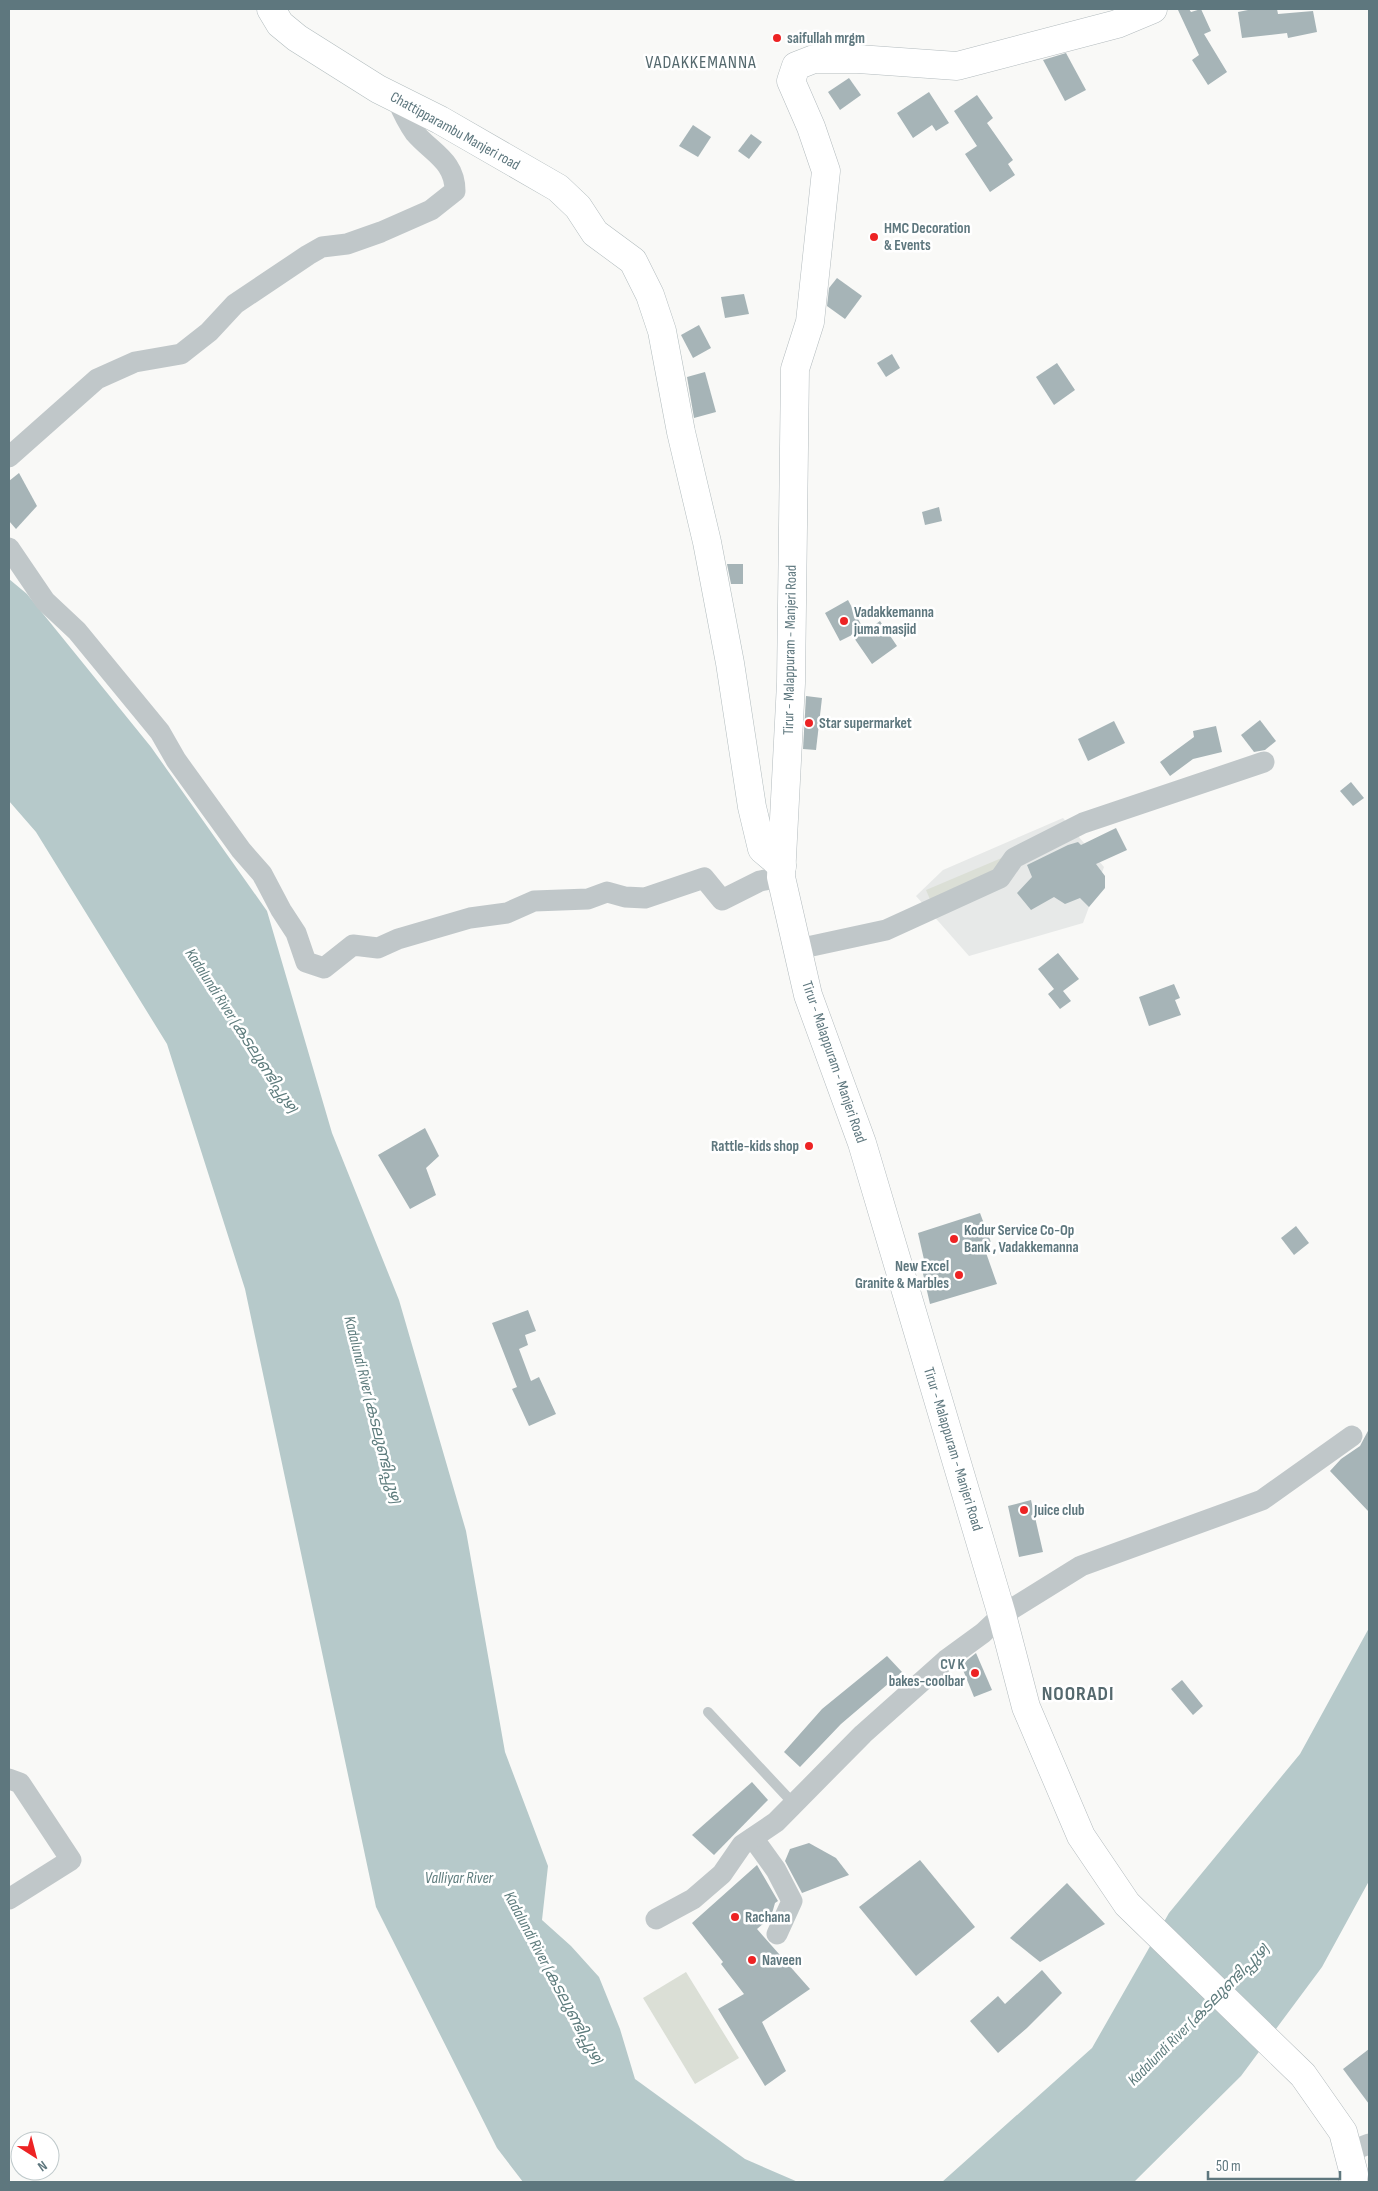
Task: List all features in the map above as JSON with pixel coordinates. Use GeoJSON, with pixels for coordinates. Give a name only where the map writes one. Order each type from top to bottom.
{"type":"FeatureCollection","features":[{"type":"Feature","properties":{"kind":"main road","name":"Chattipparambu Manjeri road"},"geometry":{"type":"LineString","coordinates":[[271,9],[280,24],[297,38],[397,99],[440,120],[558,188],[578,207],[595,233],[633,261],[650,295],[662,331],[681,432],[707,542],[730,662],[752,807],[762,849],[781,872]]}},
{"type":"Feature","properties":{"kind":"main road","name":"Tirur - Malappuram - Manjeri Road"},"geometry":{"type":"LineString","coordinates":[[1153,9],[1117,24],[957,66],[858,58],[814,59],[796,66],[790,81],[811,127],[826,171],[810,322],[795,369],[791,683],[781,872],[808,995],[862,1143],[1002,1615],[1026,1707],[1081,1836],[1127,1904],[1304,2075],[1343,2132],[1359,2148],[1353,2182]]}},
{"type":"Feature","properties":{"kind":"street"},"geometry":{"type":"LineString","coordinates":[[9,457],[97,379],[136,362],[181,354],[209,332],[235,304],[308,255],[322,247],[347,244],[381,232],[430,210],[455,191],[455,177],[437,152],[417,135],[406,120],[397,99]]}},
{"type":"Feature","properties":{"kind":"street"},"geometry":{"type":"LineString","coordinates":[[9,548],[45,601],[77,631],[160,732],[182,767],[241,850],[262,874],[281,910],[296,933],[306,962],[324,968],[353,946],[378,948],[398,939],[470,918],[507,913],[534,901],[588,900],[607,892],[626,897],[645,898],[704,878],[722,900],[781,872]]}},
{"type":"Feature","properties":{"kind":"street"},"geometry":{"type":"LineString","coordinates":[[798,949],[886,930],[1000,878],[1014,858],[1082,823],[1264,762]]}},
{"type":"Feature","properties":{"kind":"street"},"geometry":{"type":"LineString","coordinates":[[656,1919],[693,1899],[722,1874],[742,1845],[776,1822],[864,1734],[946,1660],[983,1633],[1002,1615],[1081,1566],[1262,1500],[1352,1436]]}},
{"type":"Feature","properties":{"kind":"street"},"geometry":{"type":"LineString","coordinates":[[9,1779],[20,1783],[71,1860],[9,1899]]}},
{"type":"Feature","properties":{"kind":"street"},"geometry":{"type":"LineString","coordinates":[[753,1838],[776,1870],[792,1901],[777,1934]]}},
{"type":"Feature","properties":{"kind":"lane"},"geometry":{"type":"LineString","coordinates":[[708,1712],[793,1803]]}},
{"type":"Feature","properties":{"kind":"shaded area"},"geometry":{"type":"Polygon","coordinates":[[[1063,818],[1104,867],[1083,923],[969,956],[916,896],[943,870],[1063,818]]]}},
{"type":"Feature","properties":{"kind":"shaded area"},"geometry":{"type":"Polygon","coordinates":[[[1004,857],[1013,874],[932,904],[926,890],[1004,857]]]}},
{"type":"Feature","properties":{"kind":"shaded area"},"geometry":{"type":"Polygon","coordinates":[[[686,1972],[739,2058],[695,2084],[643,1998],[686,1972]]]}},
{"type":"Feature","properties":{"kind":"water","name":"Valliyar River"},"geometry":{"type":"Polygon","coordinates":[[[9,579],[27,594],[151,747],[267,911],[332,1133],[399,1300],[466,1531],[505,1752],[548,1866],[542,1920],[571,1946],[599,1977],[620,2029],[635,2079],[745,2159],[798,2182],[523,2182],[497,2148],[376,1907],[245,1289],[167,1044],[36,832],[9,801],[9,579]]]}},
{"type":"Feature","properties":{"kind":"water","name":"Kadalundi River (കടലുണ്ടിപ്പുഴ)"},"geometry":{"type":"Polygon","coordinates":[[[1369,1628],[1369,1881],[1322,1967],[1241,2076],[1134,2182],[942,2182],[1092,2048],[1169,1913],[1300,1754],[1369,1628]]]}},
{"type":"Feature","properties":{"kind":"building"},"geometry":{"type":"Polygon","coordinates":[[[1189,9],[1191,12],[1201,9],[1211,31],[1204,34],[1227,72],[1208,85],[1192,60],[1199,55],[1178,10],[1189,9]]]}},
{"type":"Feature","properties":{"kind":"building"},"geometry":{"type":"Polygon","coordinates":[[[1253,9],[1277,9],[1278,14],[1313,11],[1317,32],[1288,38],[1287,33],[1242,38],[1238,12],[1253,9]]]}},
{"type":"Feature","properties":{"kind":"building"},"geometry":{"type":"Polygon","coordinates":[[[1066,53],[1086,90],[1065,101],[1043,60],[1066,53]]]}},
{"type":"Feature","properties":{"kind":"building"},"geometry":{"type":"Polygon","coordinates":[[[849,78],[861,95],[840,110],[828,92],[849,78]]]}},
{"type":"Feature","properties":{"kind":"building"},"geometry":{"type":"Polygon","coordinates":[[[929,92],[949,123],[936,131],[932,125],[913,138],[897,113],[929,92]]]}},
{"type":"Feature","properties":{"kind":"building"},"geometry":{"type":"Polygon","coordinates":[[[977,95],[993,118],[987,123],[1013,160],[1008,164],[1015,175],[990,192],[965,154],[977,146],[954,111],[977,95]]]}},
{"type":"Feature","properties":{"kind":"building"},"geometry":{"type":"Polygon","coordinates":[[[693,125],[711,137],[698,157],[679,146],[693,125]]]}},
{"type":"Feature","properties":{"kind":"building"},"geometry":{"type":"Polygon","coordinates":[[[751,134],[762,142],[749,159],[738,151],[751,134]]]}},
{"type":"Feature","properties":{"kind":"building"},"geometry":{"type":"Polygon","coordinates":[[[837,278],[862,296],[845,319],[827,306],[829,288],[837,278]]]}},
{"type":"Feature","properties":{"kind":"building"},"geometry":{"type":"Polygon","coordinates":[[[744,294],[749,314],[725,318],[721,297],[744,294]]]}},
{"type":"Feature","properties":{"kind":"building"},"geometry":{"type":"Polygon","coordinates":[[[699,325],[711,348],[693,358],[681,335],[699,325]]]}},
{"type":"Feature","properties":{"kind":"building"},"geometry":{"type":"Polygon","coordinates":[[[892,354],[900,368],[886,377],[877,363],[892,354]]]}},
{"type":"Feature","properties":{"kind":"building"},"geometry":{"type":"Polygon","coordinates":[[[1057,363],[1075,390],[1054,405],[1036,377],[1057,363]]]}},
{"type":"Feature","properties":{"kind":"building"},"geometry":{"type":"Polygon","coordinates":[[[705,372],[716,412],[694,418],[687,377],[705,372]]]}},
{"type":"Feature","properties":{"kind":"building"},"geometry":{"type":"Polygon","coordinates":[[[19,473],[37,506],[16,529],[9,521],[9,481],[19,473]]]}},
{"type":"Feature","properties":{"kind":"building"},"geometry":{"type":"Polygon","coordinates":[[[939,507],[942,521],[925,525],[922,512],[939,507]]]}},
{"type":"Feature","properties":{"kind":"building"},"geometry":{"type":"Polygon","coordinates":[[[727,564],[743,564],[743,584],[731,584],[727,564]]]}},
{"type":"Feature","properties":{"kind":"building"},"geometry":{"type":"Polygon","coordinates":[[[848,600],[865,632],[880,621],[897,646],[872,664],[852,635],[840,641],[825,613],[848,600]]]}},
{"type":"Feature","properties":{"kind":"building","name":"Star supermarket"},"geometry":{"type":"Polygon","coordinates":[[[806,696],[822,698],[816,750],[803,749],[806,696]]]}},
{"type":"Feature","properties":{"kind":"building"},"geometry":{"type":"Polygon","coordinates":[[[1260,720],[1276,741],[1265,750],[1254,752],[1241,735],[1260,720]]]}},
{"type":"Feature","properties":{"kind":"building"},"geometry":{"type":"Polygon","coordinates":[[[1114,721],[1125,743],[1088,761],[1078,739],[1114,721]]]}},
{"type":"Feature","properties":{"kind":"building"},"geometry":{"type":"Polygon","coordinates":[[[1216,726],[1222,752],[1193,759],[1170,776],[1160,762],[1194,737],[1193,731],[1216,726]]]}},
{"type":"Feature","properties":{"kind":"building"},"geometry":{"type":"Polygon","coordinates":[[[1351,782],[1364,798],[1353,806],[1340,791],[1351,782]]]}},
{"type":"Feature","properties":{"kind":"building"},"geometry":{"type":"Polygon","coordinates":[[[1116,828],[1127,850],[1096,864],[1105,876],[1105,888],[1089,907],[1080,898],[1065,904],[1054,897],[1031,910],[1017,893],[1032,877],[1027,865],[1068,845],[1078,842],[1081,845],[1116,828]]]}},
{"type":"Feature","properties":{"kind":"building"},"geometry":{"type":"Polygon","coordinates":[[[1058,953],[1079,979],[1063,991],[1071,1001],[1060,1009],[1048,994],[1054,989],[1038,969],[1058,953]]]}},
{"type":"Feature","properties":{"kind":"building"},"geometry":{"type":"Polygon","coordinates":[[[1174,984],[1180,998],[1175,1000],[1181,1015],[1149,1026],[1139,997],[1174,984]]]}},
{"type":"Feature","properties":{"kind":"building"},"geometry":{"type":"Polygon","coordinates":[[[425,1128],[439,1156],[426,1168],[436,1195],[410,1209],[378,1155],[425,1128]]]}},
{"type":"Feature","properties":{"kind":"building"},"geometry":{"type":"Polygon","coordinates":[[[980,1213],[992,1245],[984,1247],[997,1284],[930,1304],[921,1265],[925,1264],[918,1233],[980,1213]]]}},
{"type":"Feature","properties":{"kind":"building"},"geometry":{"type":"Polygon","coordinates":[[[1296,1226],[1309,1243],[1294,1255],[1281,1238],[1296,1226]]]}},
{"type":"Feature","properties":{"kind":"building"},"geometry":{"type":"Polygon","coordinates":[[[528,1310],[536,1331],[525,1335],[528,1345],[519,1349],[531,1381],[539,1377],[556,1414],[529,1426],[512,1389],[517,1387],[492,1323],[528,1310]]]}},
{"type":"Feature","properties":{"kind":"building"},"geometry":{"type":"Polygon","coordinates":[[[1369,1429],[1369,1512],[1330,1471],[1341,1459],[1360,1446],[1369,1429]]]}},
{"type":"Feature","properties":{"kind":"building"},"geometry":{"type":"Polygon","coordinates":[[[1031,1500],[1043,1552],[1019,1557],[1008,1506],[1031,1500]]]}},
{"type":"Feature","properties":{"kind":"building","name":"CV K bakes-coolbar"},"geometry":{"type":"Polygon","coordinates":[[[976,1653],[992,1690],[974,1697],[961,1665],[976,1653]]]}},
{"type":"Feature","properties":{"kind":"building"},"geometry":{"type":"Polygon","coordinates":[[[887,1656],[902,1672],[841,1724],[800,1767],[784,1752],[822,1709],[887,1656]]]}},
{"type":"Feature","properties":{"kind":"building"},"geometry":{"type":"Polygon","coordinates":[[[1182,1680],[1203,1706],[1193,1715],[1171,1689],[1182,1680]]]}},
{"type":"Feature","properties":{"kind":"building"},"geometry":{"type":"Polygon","coordinates":[[[752,1782],[768,1800],[714,1855],[692,1835],[752,1782]]]}},
{"type":"Feature","properties":{"kind":"building"},"geometry":{"type":"Polygon","coordinates":[[[809,1843],[836,1858],[849,1875],[802,1893],[785,1861],[790,1849],[809,1843]]]}},
{"type":"Feature","properties":{"kind":"building"},"geometry":{"type":"Polygon","coordinates":[[[920,1860],[975,1927],[916,1976],[859,1907],[920,1860]]]}},
{"type":"Feature","properties":{"kind":"building"},"geometry":{"type":"Polygon","coordinates":[[[757,1865],[778,1901],[775,1903],[771,1917],[757,1929],[810,1989],[762,2022],[786,2071],[765,2086],[718,2009],[744,1994],[721,1964],[723,1962],[692,1923],[757,1865]]]}},
{"type":"Feature","properties":{"kind":"building"},"geometry":{"type":"Polygon","coordinates":[[[1067,1883],[1105,1924],[1040,1962],[1010,1938],[1067,1883]]]}},
{"type":"Feature","properties":{"kind":"building"},"geometry":{"type":"Polygon","coordinates":[[[1042,1970],[1062,1993],[1027,2028],[998,2053],[970,2021],[998,1996],[1005,2004],[1042,1970]]]}},
{"type":"Feature","properties":{"kind":"building"},"geometry":{"type":"Polygon","coordinates":[[[1369,2049],[1369,2104],[1343,2069],[1369,2049]]]}},
{"type":"Feature","properties":{"kind":"place","name":"saifullah mrgm"},"geometry":{"type":"Point","coordinates":[777,38]}},
{"type":"Feature","properties":{"kind":"place","name":"HMC Decoration & Events"},"geometry":{"type":"Point","coordinates":[874,237]}},
{"type":"Feature","properties":{"kind":"place","name":"Vadakkemanna juma masjid"},"geometry":{"type":"Point","coordinates":[844,621]}},
{"type":"Feature","properties":{"kind":"place","name":"Star supermarket"},"geometry":{"type":"Point","coordinates":[809,723]}},
{"type":"Feature","properties":{"kind":"place","name":"Rattle-kids shop"},"geometry":{"type":"Point","coordinates":[809,1146]}},
{"type":"Feature","properties":{"kind":"place","name":"Kodur Service Co-Op Bank , Vadakkemanna"},"geometry":{"type":"Point","coordinates":[954,1239]}},
{"type":"Feature","properties":{"kind":"place","name":"New Excel Granite & Marbles"},"geometry":{"type":"Point","coordinates":[959,1275]}},
{"type":"Feature","properties":{"kind":"place","name":"Juice club"},"geometry":{"type":"Point","coordinates":[1024,1510]}},
{"type":"Feature","properties":{"kind":"place","name":"CV K bakes-coolbar"},"geometry":{"type":"Point","coordinates":[975,1673]}},
{"type":"Feature","properties":{"kind":"place","name":"Rachana"},"geometry":{"type":"Point","coordinates":[735,1917]}},
{"type":"Feature","properties":{"kind":"place","name":"Naveen"},"geometry":{"type":"Point","coordinates":[752,1960]}},
{"type":"Feature","properties":{"kind":"district","name":"VADAKKEMANNA"},"geometry":{"type":"Point","coordinates":[701,62]}},
{"type":"Feature","properties":{"kind":"district","name":"NOORADI"},"geometry":{"type":"Point","coordinates":[1078,1694]}}]}
